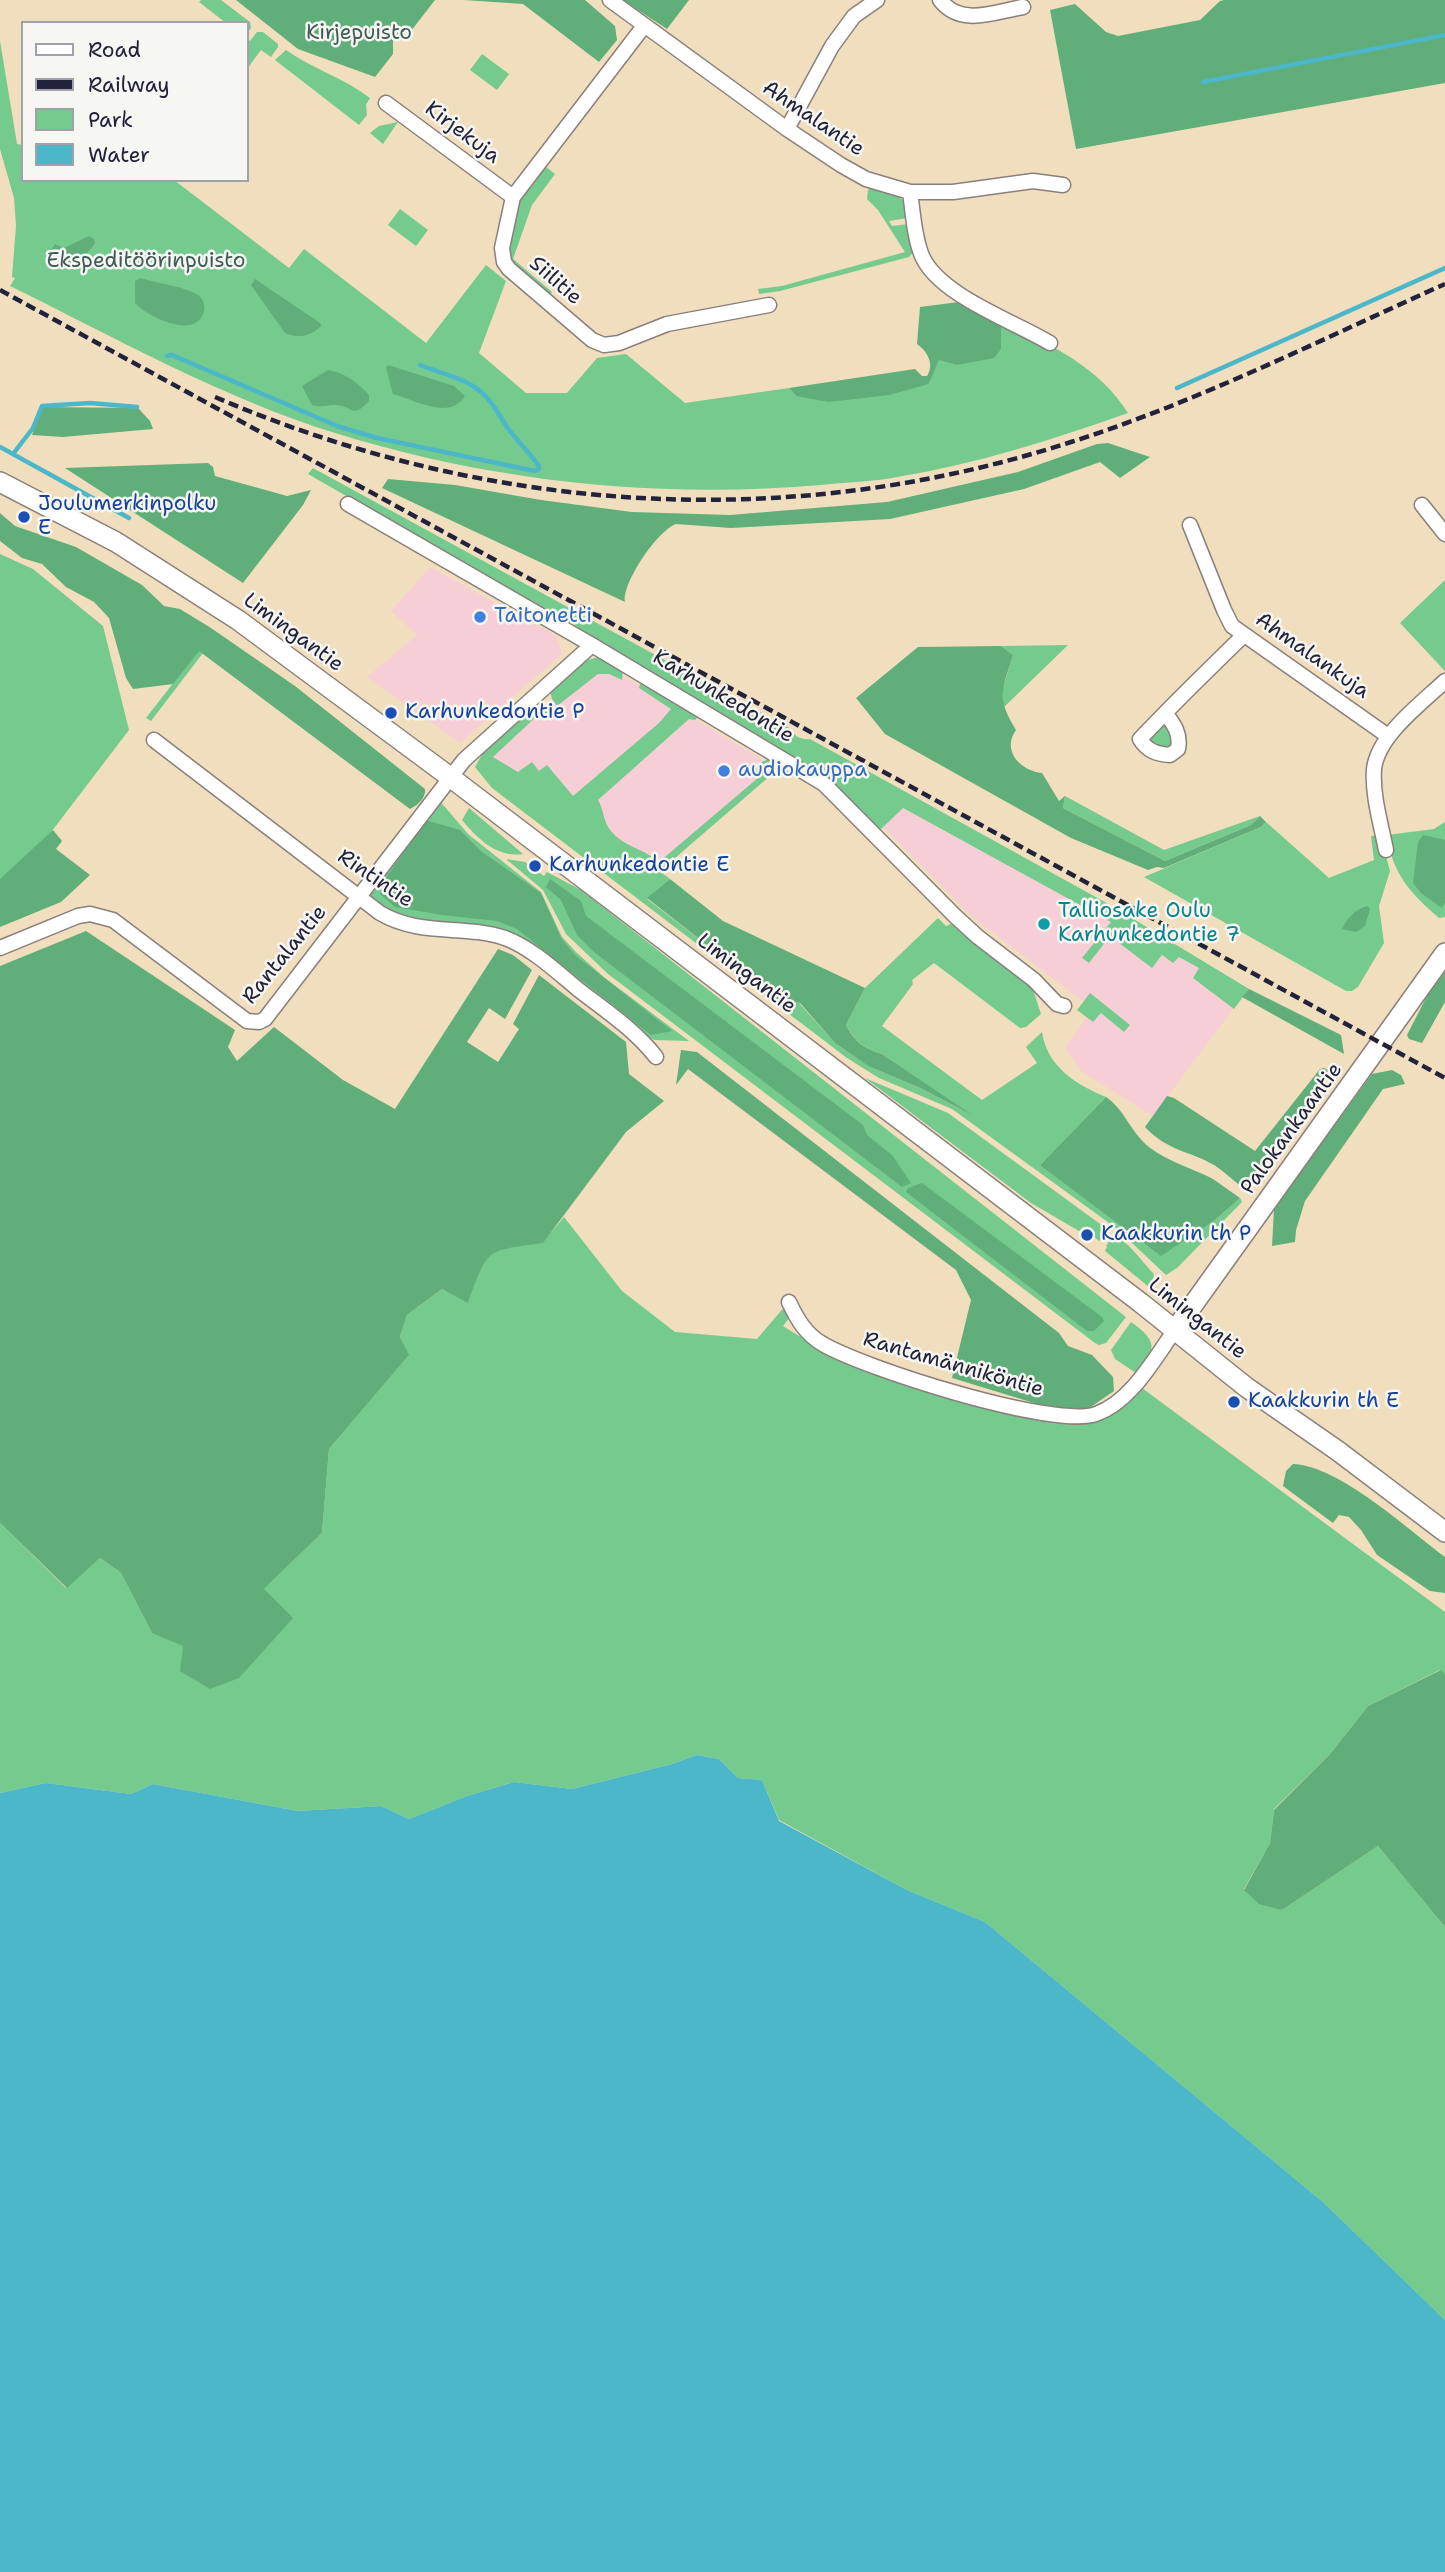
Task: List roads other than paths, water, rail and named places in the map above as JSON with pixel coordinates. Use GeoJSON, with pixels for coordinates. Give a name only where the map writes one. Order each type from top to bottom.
{"type":"FeatureCollection","features":[{"type":"Feature","properties":{"kind":"main road","name":"Limingantie"},"geometry":{"type":"LineString","coordinates":[[0,482],[116,542],[238,620],[450,776],[1246,1387],[1338,1451],[1445,1532]]}},
{"type":"Feature","properties":{"kind":"main road","name":"Palokankaantie"},"geometry":{"type":"LineString","coordinates":[[1175,1330],[1445,953]]}},
{"type":"Feature","properties":{"kind":"street","name":"Ahmalantie"},"geometry":{"type":"LineString","coordinates":[[610,0],[787,129],[866,179],[910,192],[953,192],[1033,181],[1063,186]]}},
{"type":"Feature","properties":{"kind":"street"},"geometry":{"type":"LineString","coordinates":[[787,129],[832,46],[854,16],[877,0]]}},
{"type":"Feature","properties":{"kind":"street"},"geometry":{"type":"LineString","coordinates":[[940,0],[957,15],[970,17],[1023,7]]}},
{"type":"Feature","properties":{"kind":"street","name":"Siilitie"},"geometry":{"type":"LineString","coordinates":[[644,26],[513,197],[502,248],[504,262],[597,343],[620,343],[667,324],[769,304]]}},
{"type":"Feature","properties":{"kind":"street","name":"Kirjekuja"},"geometry":{"type":"LineString","coordinates":[[386,103],[513,197]]}},
{"type":"Feature","properties":{"kind":"street"},"geometry":{"type":"LineString","coordinates":[[910,192],[922,257],[939,280],[957,293],[1050,343]]}},
{"type":"Feature","properties":{"kind":"street","name":"Karhunkedontie"},"geometry":{"type":"LineString","coordinates":[[348,504],[592,645],[824,784],[978,937],[1034,980],[1057,1004],[1064,1006]]}},
{"type":"Feature","properties":{"kind":"street"},"geometry":{"type":"LineString","coordinates":[[1422,505],[1445,534]]}},
{"type":"Feature","properties":{"kind":"street","name":"Ahmalankuja"},"geometry":{"type":"LineString","coordinates":[[1190,525],[1233,626],[1388,736]]}},
{"type":"Feature","properties":{"kind":"street"},"geometry":{"type":"LineString","coordinates":[[1165,713],[1244,635]]}},
{"type":"Feature","properties":{"kind":"street"},"geometry":{"type":"LineString","coordinates":[[450,776],[464,760],[592,645]]}},
{"type":"Feature","properties":{"kind":"street"},"geometry":{"type":"LineString","coordinates":[[1386,850],[1374,774],[1376,760],[1388,736],[1445,681]]}},
{"type":"Feature","properties":{"kind":"street","name":"Rintintie"},"geometry":{"type":"LineString","coordinates":[[154,740],[380,913],[405,925],[485,934],[518,945],[642,1039],[656,1057]]}},
{"type":"Feature","properties":{"kind":"street","name":"Rantalantie"},"geometry":{"type":"LineString","coordinates":[[0,948],[78,916],[103,915],[155,949],[247,1021],[260,1022],[450,776]]}},
{"type":"Feature","properties":{"kind":"street","name":"Rantamänniköntie"},"geometry":{"type":"LineString","coordinates":[[789,1302],[801,1326],[820,1342],[852,1359],[975,1398],[1068,1418],[1095,1415],[1115,1403],[1138,1380],[1175,1330]]}},
{"type":"Feature","properties":{"kind":"water"},"geometry":{"type":"Polygon","coordinates":[[[697,1755],[719,1759],[738,1778],[762,1780],[779,1821],[907,1890],[985,1922],[1323,2202],[1445,2320],[1445,2572],[0,2572],[0,1793],[46,1783],[131,1794],[153,1784],[298,1811],[381,1806],[409,1819],[467,1796],[514,1782],[572,1789],[672,1764],[697,1755]]]}},
{"type":"Feature","properties":{"kind":"waterway"},"geometry":{"type":"LineString","coordinates":[[1203,82],[1445,35]]}},
{"type":"Feature","properties":{"kind":"waterway"},"geometry":{"type":"LineString","coordinates":[[1177,388],[1445,268]]}},
{"type":"Feature","properties":{"kind":"waterway"},"geometry":{"type":"LineString","coordinates":[[167,356],[172,355],[337,426],[377,438],[535,471],[539,469],[481,392],[460,379],[420,365]]}},
{"type":"Feature","properties":{"kind":"waterway"},"geometry":{"type":"LineString","coordinates":[[13,454],[33,428],[42,406],[90,403],[137,407]]}},
{"type":"Feature","properties":{"kind":"waterway"},"geometry":{"type":"LineString","coordinates":[[0,447],[129,518]]}},
{"type":"Feature","properties":{"kind":"railway"},"geometry":{"type":"LineString","coordinates":[[215,397],[318,436],[424,466],[531,487],[639,498],[748,499],[856,490],[964,471],[1119,426],[1260,368],[1445,284]]}},
{"type":"Feature","properties":{"kind":"railway"},"geometry":{"type":"LineString","coordinates":[[0,290],[1445,1078]]}},
{"type":"Feature","properties":{"kind":"place","name":"Joulumerkinpolku E"},"geometry":{"type":"Point","coordinates":[24,517]}},
{"type":"Feature","properties":{"kind":"place","name":"Taitonetti"},"geometry":{"type":"Point","coordinates":[480,617]}},
{"type":"Feature","properties":{"kind":"place","name":"Karhunkedontie P"},"geometry":{"type":"Point","coordinates":[391,713]}},
{"type":"Feature","properties":{"kind":"place","name":"audiokauppa"},"geometry":{"type":"Point","coordinates":[724,771]}},
{"type":"Feature","properties":{"kind":"place","name":"Karhunkedontie E"},"geometry":{"type":"Point","coordinates":[535,866]}},
{"type":"Feature","properties":{"kind":"place","name":"Talliosake Oulu Karhunkedontie 7"},"geometry":{"type":"Point","coordinates":[1044,924]}},
{"type":"Feature","properties":{"kind":"place","name":"Kaakkurin th P"},"geometry":{"type":"Point","coordinates":[1087,1235]}},
{"type":"Feature","properties":{"kind":"place","name":"Kaakkurin th E"},"geometry":{"type":"Point","coordinates":[1234,1402]}},
{"type":"Feature","properties":{"kind":"park label","name":"Kirjepuisto"},"geometry":{"type":"Point","coordinates":[359,34]}},
{"type":"Feature","properties":{"kind":"park label","name":"Ekspeditöörinpuisto"},"geometry":{"type":"Point","coordinates":[146,262]}}]}
